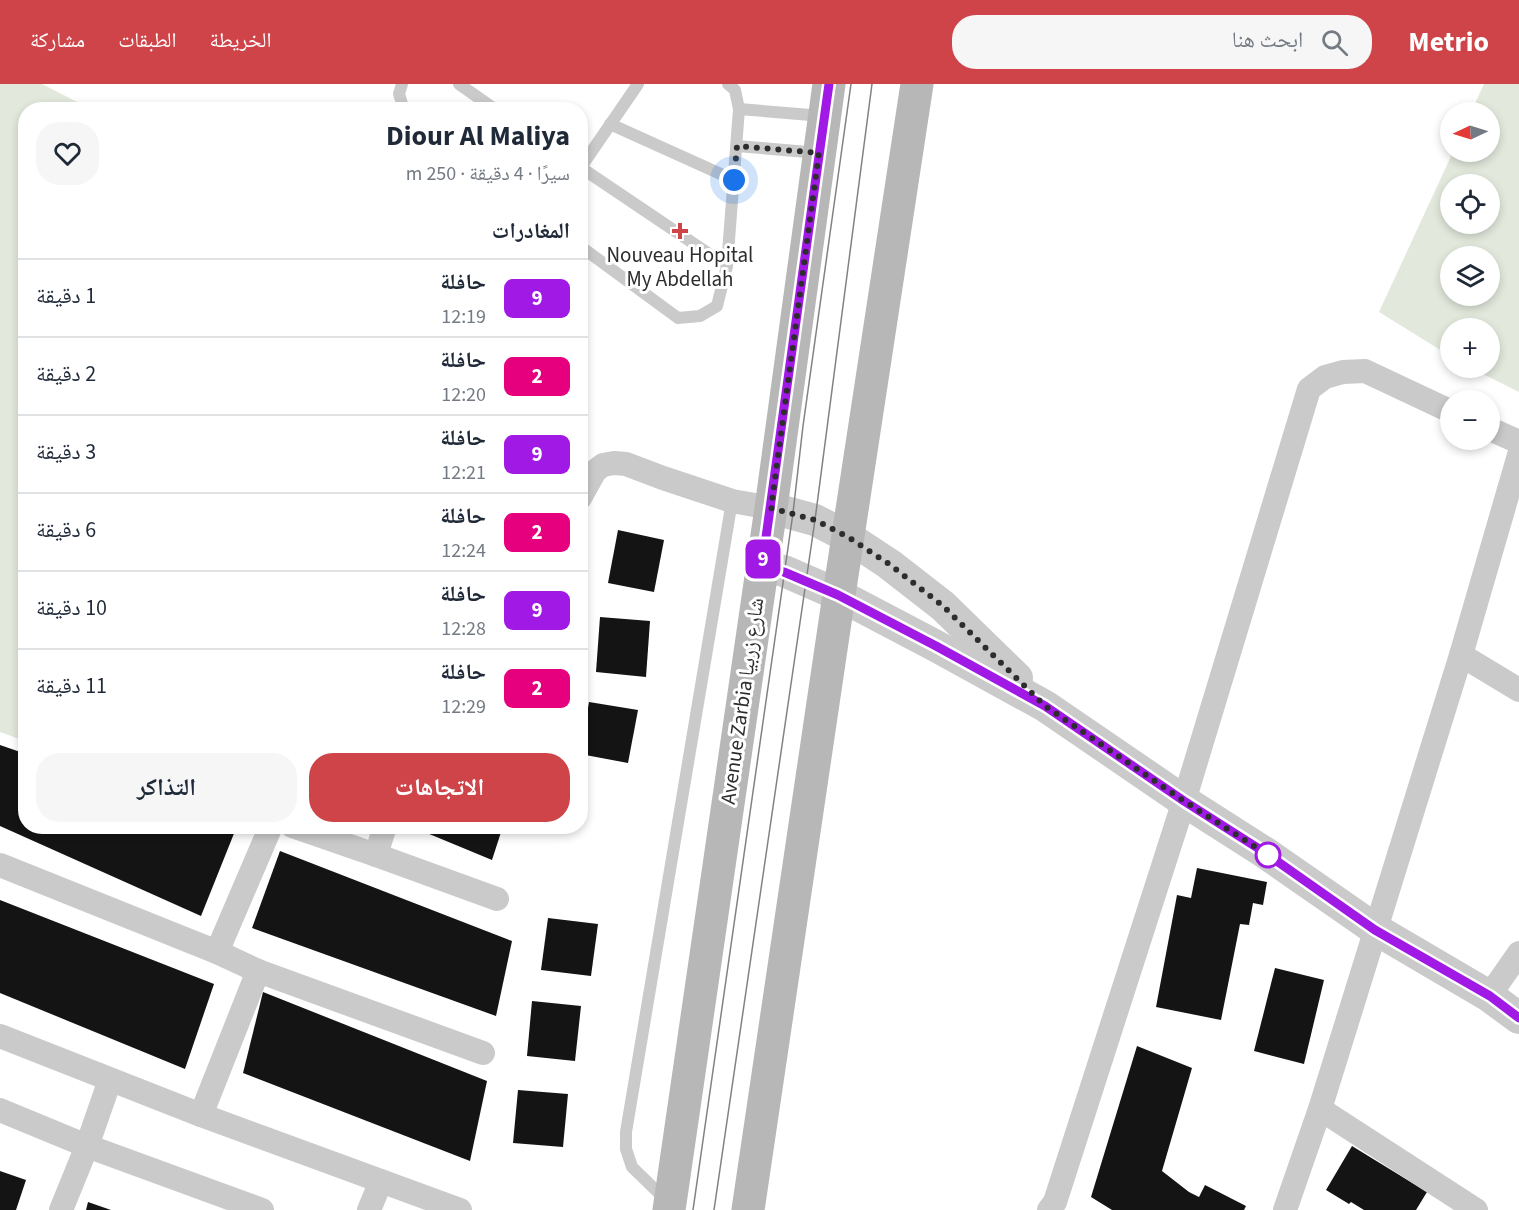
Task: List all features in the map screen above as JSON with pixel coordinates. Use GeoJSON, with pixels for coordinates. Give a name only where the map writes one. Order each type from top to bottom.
{"type":"FeatureCollection","features":[{"type":"Feature","properties":{"kind":"main road","name":"Avenue Zarbia شارع زربيا"},"geometry":{"type":"LineString","coordinates":[[670,1207],[771,508],[829,84]]}},
{"type":"Feature","properties":{"kind":"main road"},"geometry":{"type":"LineString","coordinates":[[748,1210],[838,595],[917,84]]}},
{"type":"Feature","properties":{"kind":"street"},"geometry":{"type":"LineString","coordinates":[[1057,1207],[1184,801],[1309,389],[1325,377],[1343,372],[1365,371],[1440,406]]}},
{"type":"Feature","properties":{"kind":"street"},"geometry":{"type":"LineString","coordinates":[[1500,433],[1519,442]]}},
{"type":"Feature","properties":{"kind":"street"},"geometry":{"type":"LineString","coordinates":[[1285,1210],[1320,1109],[1461,655],[1519,455]]}},
{"type":"Feature","properties":{"kind":"street"},"geometry":{"type":"LineString","coordinates":[[588,484],[595,471],[603,465],[626,464],[732,501],[771,508],[815,520],[848,537],[889,564],[943,606],[1045,706]]}},
{"type":"Feature","properties":{"kind":"street"},"geometry":{"type":"LineString","coordinates":[[762,566],[784,572],[838,595],[1045,706],[1184,801],[1264,852],[1375,930],[1490,996],[1519,1018]]}},
{"type":"Feature","properties":{"kind":"street"},"geometry":{"type":"LineString","coordinates":[[1461,655],[1519,690]]}},
{"type":"Feature","properties":{"kind":"street"},"geometry":{"type":"LineString","coordinates":[[217,952],[269,834]]}},
{"type":"Feature","properties":{"kind":"street"},"geometry":{"type":"LineString","coordinates":[[315,834],[497,899]]}},
{"type":"Feature","properties":{"kind":"street"},"geometry":{"type":"LineString","coordinates":[[376,855],[383,834]]}},
{"type":"Feature","properties":{"kind":"street"},"geometry":{"type":"LineString","coordinates":[[0,865],[258,970],[483,1053]]}},
{"type":"Feature","properties":{"kind":"street"},"geometry":{"type":"LineString","coordinates":[[1490,996],[1519,952]]}},
{"type":"Feature","properties":{"kind":"street"},"geometry":{"type":"LineString","coordinates":[[201,1115],[258,970]]}},
{"type":"Feature","properties":{"kind":"street"},"geometry":{"type":"LineString","coordinates":[[0,1036],[201,1115],[460,1210]]}},
{"type":"Feature","properties":{"kind":"street"},"geometry":{"type":"LineString","coordinates":[[61,1210],[110,1080]]}},
{"type":"Feature","properties":{"kind":"street"},"geometry":{"type":"LineString","coordinates":[[1320,1109],[1462,1206]]}},
{"type":"Feature","properties":{"kind":"street"},"geometry":{"type":"LineString","coordinates":[[0,1110],[87,1146],[262,1210]]}},
{"type":"Feature","properties":{"kind":"street"},"geometry":{"type":"LineString","coordinates":[[369,1210],[381,1181]]}},
{"type":"Feature","properties":{"kind":"lane"},"geometry":{"type":"LineString","coordinates":[[402,84],[399,94],[402,102]]}},
{"type":"Feature","properties":{"kind":"lane"},"geometry":{"type":"LineString","coordinates":[[459,84],[485,102]]}},
{"type":"Feature","properties":{"kind":"lane"},"geometry":{"type":"LineString","coordinates":[[588,157],[638,84]]}},
{"type":"Feature","properties":{"kind":"lane"},"geometry":{"type":"LineString","coordinates":[[588,252],[678,318],[700,316],[717,306],[727,266],[739,109],[735,90],[728,84]]}},
{"type":"Feature","properties":{"kind":"lane"},"geometry":{"type":"LineString","coordinates":[[739,109],[824,116]]}},
{"type":"Feature","properties":{"kind":"lane"},"geometry":{"type":"LineString","coordinates":[[610,124],[734,180]]}},
{"type":"Feature","properties":{"kind":"lane"},"geometry":{"type":"LineString","coordinates":[[737,146],[819,153]]}},
{"type":"Feature","properties":{"kind":"lane"},"geometry":{"type":"LineString","coordinates":[[588,172],[727,266]]}},
{"type":"Feature","properties":{"kind":"lane"},"geometry":{"type":"LineString","coordinates":[[670,1207],[632,1167],[626,1149],[626,1132],[732,501]]}},
{"type":"Feature","properties":{"kind":"shaded area"},"geometry":{"type":"Polygon","coordinates":[[[0,84],[42,84],[77,102],[18,102],[18,738],[0,732],[0,84]]]}},
{"type":"Feature","properties":{"kind":"shaded area"},"geometry":{"type":"Polygon","coordinates":[[[1484,84],[1519,84],[1519,392],[1491,378],[1500,378],[1500,318],[1440,318],[1440,350],[1379,312],[1440,180],[1440,234],[1500,234],[1500,174],[1443,174],[1448,162],[1500,162],[1500,102],[1476,102],[1484,84]]]}},
{"type":"Feature","properties":{"kind":"building"},"geometry":{"type":"Polygon","coordinates":[[[618,530],[664,540],[654,592],[608,583],[618,530]]]}},
{"type":"Feature","properties":{"kind":"building"},"geometry":{"type":"Polygon","coordinates":[[[600,617],[650,621],[646,677],[596,672],[600,617]]]}},
{"type":"Feature","properties":{"kind":"building"},"geometry":{"type":"Polygon","coordinates":[[[589,702],[638,710],[628,763],[588,756],[589,702]]]}},
{"type":"Feature","properties":{"kind":"building"},"geometry":{"type":"Polygon","coordinates":[[[0,745],[18,751],[18,834],[234,834],[201,916],[0,826],[0,745]]]}},
{"type":"Feature","properties":{"kind":"building"},"geometry":{"type":"Polygon","coordinates":[[[429,834],[500,834],[492,860],[429,834]]]}},
{"type":"Feature","properties":{"kind":"building"},"geometry":{"type":"Polygon","coordinates":[[[280,851],[512,941],[496,1016],[252,928],[280,851]]]}},
{"type":"Feature","properties":{"kind":"building"},"geometry":{"type":"Polygon","coordinates":[[[1197,868],[1267,882],[1263,905],[1253,903],[1249,925],[1240,924],[1221,1020],[1156,1007],[1177,895],[1191,898],[1197,868]]]}},
{"type":"Feature","properties":{"kind":"building"},"geometry":{"type":"Polygon","coordinates":[[[0,900],[214,984],[185,1069],[0,993],[0,900]]]}},
{"type":"Feature","properties":{"kind":"building"},"geometry":{"type":"Polygon","coordinates":[[[548,918],[598,924],[591,976],[541,970],[548,918]]]}},
{"type":"Feature","properties":{"kind":"building"},"geometry":{"type":"Polygon","coordinates":[[[1275,968],[1324,980],[1304,1064],[1254,1051],[1275,968]]]}},
{"type":"Feature","properties":{"kind":"building"},"geometry":{"type":"Polygon","coordinates":[[[263,992],[487,1081],[470,1161],[243,1073],[263,992]]]}},
{"type":"Feature","properties":{"kind":"building"},"geometry":{"type":"Polygon","coordinates":[[[532,1001],[581,1006],[575,1061],[527,1056],[532,1001]]]}},
{"type":"Feature","properties":{"kind":"building"},"geometry":{"type":"Polygon","coordinates":[[[1137,1046],[1192,1068],[1162,1171],[1199,1197],[1205,1185],[1246,1206],[1244,1210],[1112,1210],[1091,1197],[1137,1046]]]}},
{"type":"Feature","properties":{"kind":"building"},"geometry":{"type":"Polygon","coordinates":[[[518,1090],[568,1094],[563,1147],[513,1143],[518,1090]]]}},
{"type":"Feature","properties":{"kind":"building"},"geometry":{"type":"Polygon","coordinates":[[[1352,1146],[1427,1192],[1416,1210],[1364,1210],[1326,1190],[1352,1146]]]}},
{"type":"Feature","properties":{"kind":"building"},"geometry":{"type":"Polygon","coordinates":[[[0,1171],[26,1180],[16,1210],[0,1210],[0,1171]]]}},
{"type":"Feature","properties":{"kind":"building"},"geometry":{"type":"Polygon","coordinates":[[[88,1202],[111,1210],[86,1210],[88,1202]]]}},
{"type":"Feature","properties":{"kind":"tram line"},"geometry":{"type":"LineString","coordinates":[[693,1210],[793,513],[851,84]]}},
{"type":"Feature","properties":{"kind":"tram line"},"geometry":{"type":"LineString","coordinates":[[714,1210],[815,520],[872,84]]}},
{"type":"Feature","properties":{"kind":"bus line","name":"9"},"geometry":{"type":"LineString","coordinates":[[829,84],[762,566],[806,580],[838,595],[1045,706],[1184,801],[1264,852],[1375,930],[1490,996],[1519,1018]]}},
{"type":"Feature","properties":{"kind":"place","name":"Nouveau Hopital My Abdellah"},"geometry":{"type":"Point","coordinates":[680,231]}},
{"type":"Feature","properties":{"kind":"route"},"geometry":{"type":"LineString","coordinates":[[734,180],[737,146],[819,153],[771,508],[815,520],[848,537],[889,564],[943,606],[1045,706],[1268,855]]}}]}
